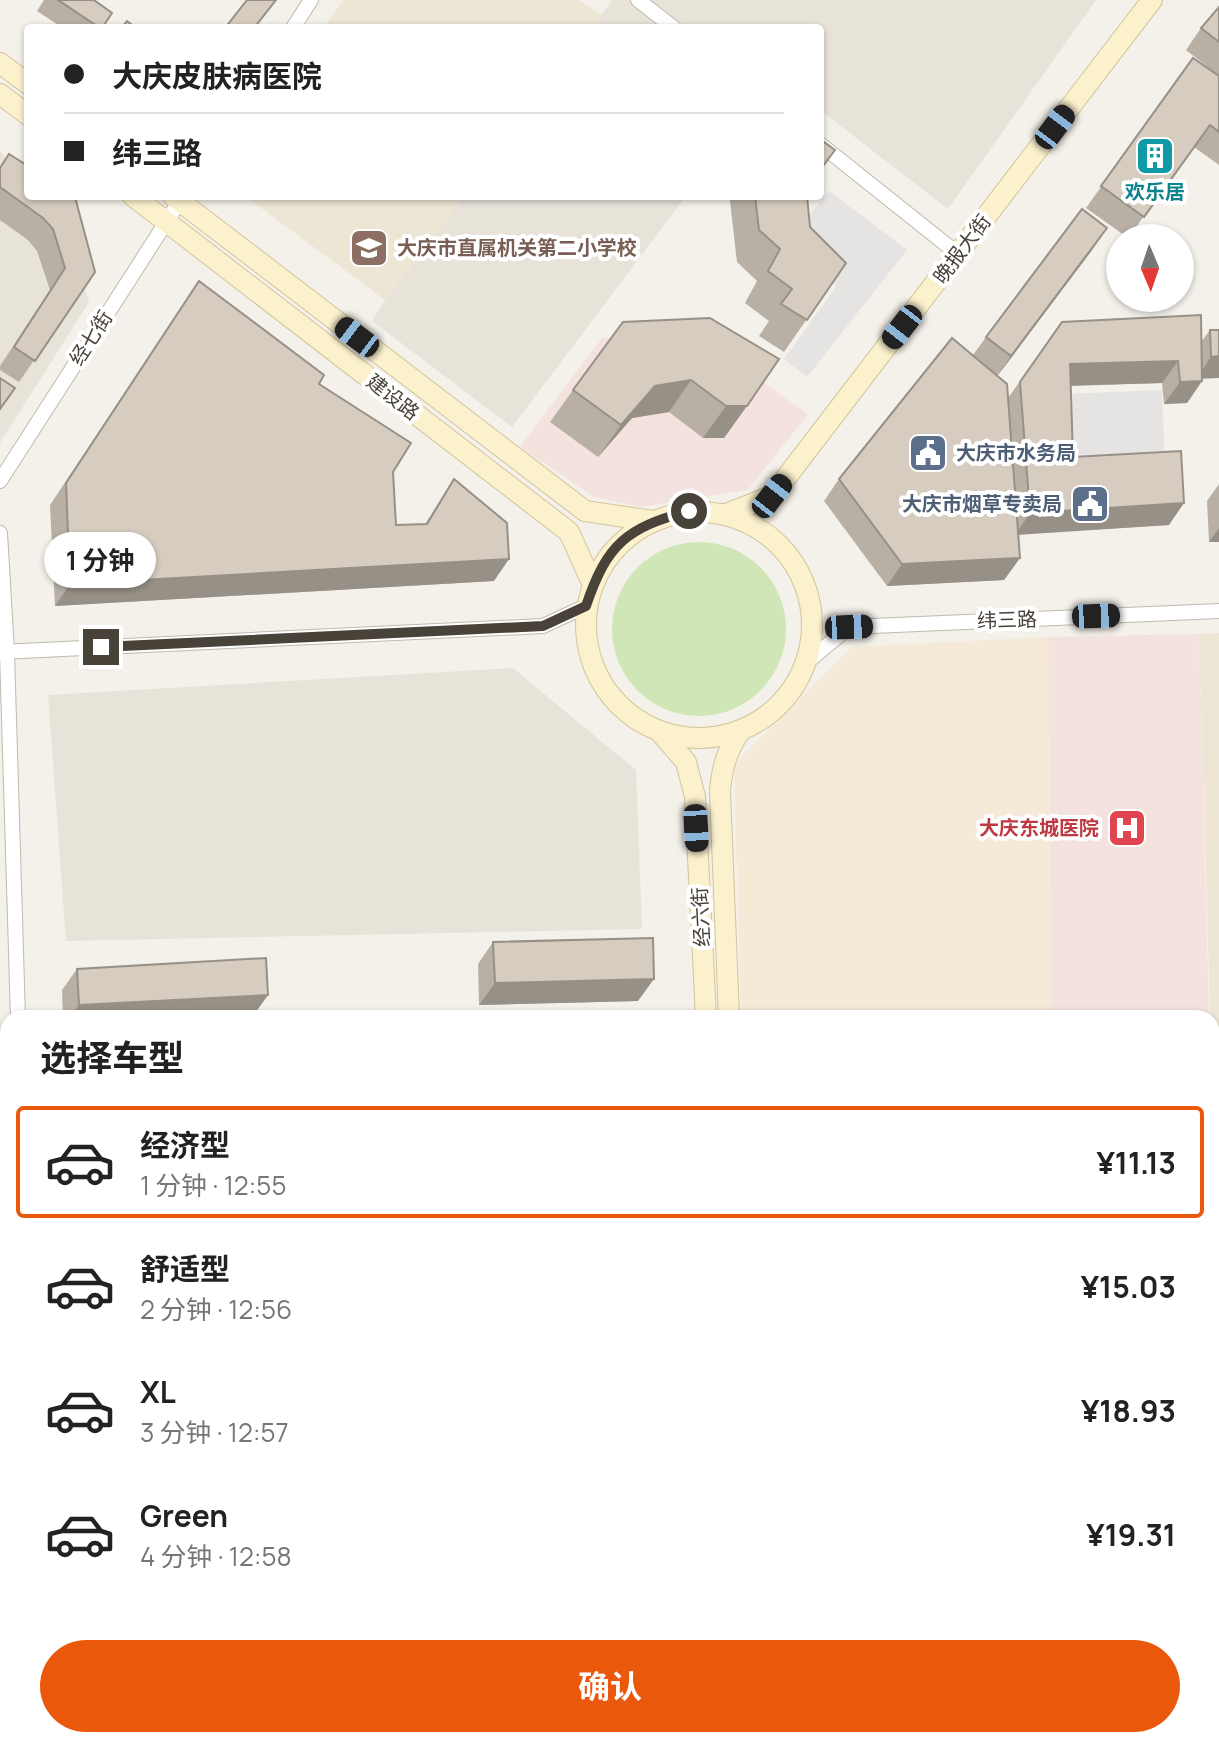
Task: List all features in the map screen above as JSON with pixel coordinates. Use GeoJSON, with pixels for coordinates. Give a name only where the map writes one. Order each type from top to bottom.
{"type":"FeatureCollection","features":[{"type":"Feature","properties":{"kind":"main road","name":"晚报大街"},"geometry":{"type":"LineString","coordinates":[[726,514],[772,496],[1152,0]]}},
{"type":"Feature","properties":{"kind":"main road"},"geometry":{"type":"LineString","coordinates":[[0,63],[24,81]]}},
{"type":"Feature","properties":{"kind":"main road"},"geometry":{"type":"LineString","coordinates":[[0,94],[24,112]]}},
{"type":"Feature","properties":{"kind":"main road","name":"建设路"},"geometry":{"type":"LineString","coordinates":[[138,200],[569,532],[593,585]]}},
{"type":"Feature","properties":{"kind":"main road","name":"建设路"},"geometry":{"type":"LineString","coordinates":[[182,200],[585,511],[653,521]]}},
{"type":"Feature","properties":{"kind":"main road"},"geometry":{"type":"LineString","coordinates":[[689,511],[726,514],[760,529],[788,554],[795,565],[807,587],[813,625],[807,662],[789,696],[761,721],[741,730],[726,736],[689,739],[652,730],[620,708],[597,678],[585,643],[586,606],[593,585],[598,571],[621,541],[653,521],[689,511]]}},
{"type":"Feature","properties":{"kind":"main road","name":"经六街"},"geometry":{"type":"LineString","coordinates":[[729,1010],[721,781],[726,755],[741,730]]}},
{"type":"Feature","properties":{"kind":"main road","name":"经六街"},"geometry":{"type":"LineString","coordinates":[[660,732],[686,762],[695,797],[706,1010]]}},
{"type":"Feature","properties":{"kind":"street"},"geometry":{"type":"LineString","coordinates":[[296,24],[311,0]]}},
{"type":"Feature","properties":{"kind":"street"},"geometry":{"type":"LineString","coordinates":[[638,0],[669,24]]}},
{"type":"Feature","properties":{"kind":"street"},"geometry":{"type":"LineString","coordinates":[[824,147],[958,254]]}},
{"type":"Feature","properties":{"kind":"street","name":"经七街"},"geometry":{"type":"LineString","coordinates":[[0,481],[178,200]]}},
{"type":"Feature","properties":{"kind":"street"},"geometry":{"type":"LineString","coordinates":[[0,533],[18,1010]]}},
{"type":"Feature","properties":{"kind":"street"},"geometry":{"type":"LineString","coordinates":[[3,652],[543,626],[586,606]]}},
{"type":"Feature","properties":{"kind":"street","name":"纬三路"},"geometry":{"type":"LineString","coordinates":[[807,662],[849,627],[1219,611]]}},
{"type":"Feature","properties":{"kind":"shaded area"},"geometry":{"type":"Polygon","coordinates":[[[344,0],[579,0],[601,15],[595,24],[326,24],[344,0]]]}},
{"type":"Feature","properties":{"kind":"shaded area"},"geometry":{"type":"Polygon","coordinates":[[[612,0],[1096,0],[948,209],[824,113],[824,24],[595,24],[612,0]]]}},
{"type":"Feature","properties":{"kind":"shaded area"},"geometry":{"type":"Polygon","coordinates":[[[0,152],[24,171],[24,200],[60,200],[89,302],[0,443],[0,152]]]}},
{"type":"Feature","properties":{"kind":"shaded area"},"geometry":{"type":"Polygon","coordinates":[[[829,191],[907,250],[807,377],[784,359],[836,287],[800,256],[799,228],[829,191]]]}},
{"type":"Feature","properties":{"kind":"shaded area","name":"大庆市直属机关第二小学校"},"geometry":{"type":"Polygon","coordinates":[[[250,200],[461,200],[385,300],[250,200]]]}},
{"type":"Feature","properties":{"kind":"shaded area"},"geometry":{"type":"Polygon","coordinates":[[[461,200],[683,200],[512,427],[372,321],[461,200]]]}},
{"type":"Feature","properties":{"kind":"shaded area"},"geometry":{"type":"Polygon","coordinates":[[[691,331],[808,414],[748,490],[640,507],[594,497],[520,447],[602,338],[691,331]]]}},
{"type":"Feature","properties":{"kind":"shaded area"},"geometry":{"type":"Polygon","coordinates":[[[1162,390],[1165,467],[1066,471],[1063,394],[1162,390]]]}},
{"type":"Feature","properties":{"kind":"shaded area"},"geometry":{"type":"Polygon","coordinates":[[[1219,633],[1219,1010],[1210,1010],[1199,634],[1219,633]]]}},
{"type":"Feature","properties":{"kind":"shaded area","name":"大庆东城医院"},"geometry":{"type":"Polygon","coordinates":[[[1199,634],[1209,1010],[1052,1010],[1048,637],[1199,634]]]}},
{"type":"Feature","properties":{"kind":"shaded area"},"geometry":{"type":"Polygon","coordinates":[[[1048,637],[1052,1010],[741,1010],[734,765],[852,647],[1048,637]]]}},
{"type":"Feature","properties":{"kind":"shaded area"},"geometry":{"type":"Polygon","coordinates":[[[513,668],[636,770],[642,929],[66,941],[48,695],[513,668]]]}},
{"type":"Feature","properties":{"kind":"green space"},"geometry":{"type":"Polygon","coordinates":[[[699,542],[732,549],[760,568],[779,596],[786,629],[779,662],[760,690],[732,709],[699,716],[666,709],[638,690],[619,662],[612,629],[619,596],[638,568],[666,549],[699,542]]]}},
{"type":"Feature","properties":{"kind":"building"},"geometry":{"type":"Polygon","coordinates":[[[58,0],[94,0],[112,13],[105,24],[94,24],[58,0]]]}},
{"type":"Feature","properties":{"kind":"building"},"geometry":{"type":"Polygon","coordinates":[[[247,0],[276,0],[257,24],[228,24],[247,0]]]}},
{"type":"Feature","properties":{"kind":"building"},"geometry":{"type":"Polygon","coordinates":[[[1219,7],[1219,42],[1201,28],[1219,7]]]}},
{"type":"Feature","properties":{"kind":"building","name":"欢乐居"},"geometry":{"type":"Polygon","coordinates":[[[1193,58],[1219,76],[1219,132],[1210,125],[1144,217],[1101,186],[1193,58]]]}},
{"type":"Feature","properties":{"kind":"building"},"geometry":{"type":"Polygon","coordinates":[[[824,142],[835,150],[824,165],[824,142]]]}},
{"type":"Feature","properties":{"kind":"building"},"geometry":{"type":"Polygon","coordinates":[[[9,154],[24,163],[24,200],[76,200],[95,272],[35,361],[14,347],[65,268],[53,229],[43,218],[0,187],[0,168],[9,154]]]}},
{"type":"Feature","properties":{"kind":"building"},"geometry":{"type":"Polygon","coordinates":[[[755,200],[807,200],[810,227],[846,263],[807,320],[781,304],[792,289],[768,271],[780,249],[759,230],[755,200]]]}},
{"type":"Feature","properties":{"kind":"building"},"geometry":{"type":"Polygon","coordinates":[[[1082,209],[1106,227],[1011,356],[986,337],[1082,209]]]}},
{"type":"Feature","properties":{"kind":"building"},"geometry":{"type":"Polygon","coordinates":[[[199,281],[324,375],[319,384],[411,443],[393,472],[396,525],[427,524],[454,479],[507,523],[509,559],[70,584],[66,483],[199,281]]]}},
{"type":"Feature","properties":{"kind":"building"},"geometry":{"type":"Polygon","coordinates":[[[1201,315],[1202,381],[1180,382],[1178,361],[1070,364],[1073,457],[1181,451],[1184,503],[1030,513],[1020,382],[1062,322],[1201,315]]]}},
{"type":"Feature","properties":{"kind":"building"},"geometry":{"type":"Polygon","coordinates":[[[710,318],[779,359],[747,406],[726,406],[691,380],[655,386],[621,425],[573,390],[623,322],[710,318]]]}},
{"type":"Feature","properties":{"kind":"building"},"geometry":{"type":"Polygon","coordinates":[[[1210,330],[1219,330],[1219,356],[1211,357],[1210,330]]]}},
{"type":"Feature","properties":{"kind":"building","name":"大庆市水务局"},"geometry":{"type":"Polygon","coordinates":[[[952,338],[1007,384],[1020,558],[902,564],[839,479],[952,338]]]}},
{"type":"Feature","properties":{"kind":"building"},"geometry":{"type":"Polygon","coordinates":[[[0,378],[15,388],[0,409],[0,378]]]}},
{"type":"Feature","properties":{"kind":"building"},"geometry":{"type":"Polygon","coordinates":[[[653,938],[654,979],[495,983],[493,942],[653,938]]]}},
{"type":"Feature","properties":{"kind":"building"},"geometry":{"type":"Polygon","coordinates":[[[266,958],[268,995],[79,1005],[77,969],[266,958]]]}},
{"type":"Feature","properties":{"kind":"place","name":"欢乐居"},"geometry":{"type":"Point","coordinates":[1155,156]}},
{"type":"Feature","properties":{"kind":"place","name":"大庆市直属机关第二小学校"},"geometry":{"type":"Point","coordinates":[369,248]}},
{"type":"Feature","properties":{"kind":"place","name":"大庆市水务局"},"geometry":{"type":"Point","coordinates":[928,453]}},
{"type":"Feature","properties":{"kind":"place","name":"大庆市烟草专卖局"},"geometry":{"type":"Point","coordinates":[1090,504]}},
{"type":"Feature","properties":{"kind":"place","name":"大庆东城医院"},"geometry":{"type":"Point","coordinates":[1127,828]}},
{"type":"Feature","properties":{"kind":"route"},"geometry":{"type":"LineString","coordinates":[[101,647],[543,626],[586,606],[598,571],[621,541],[653,521],[689,511]]}}]}
